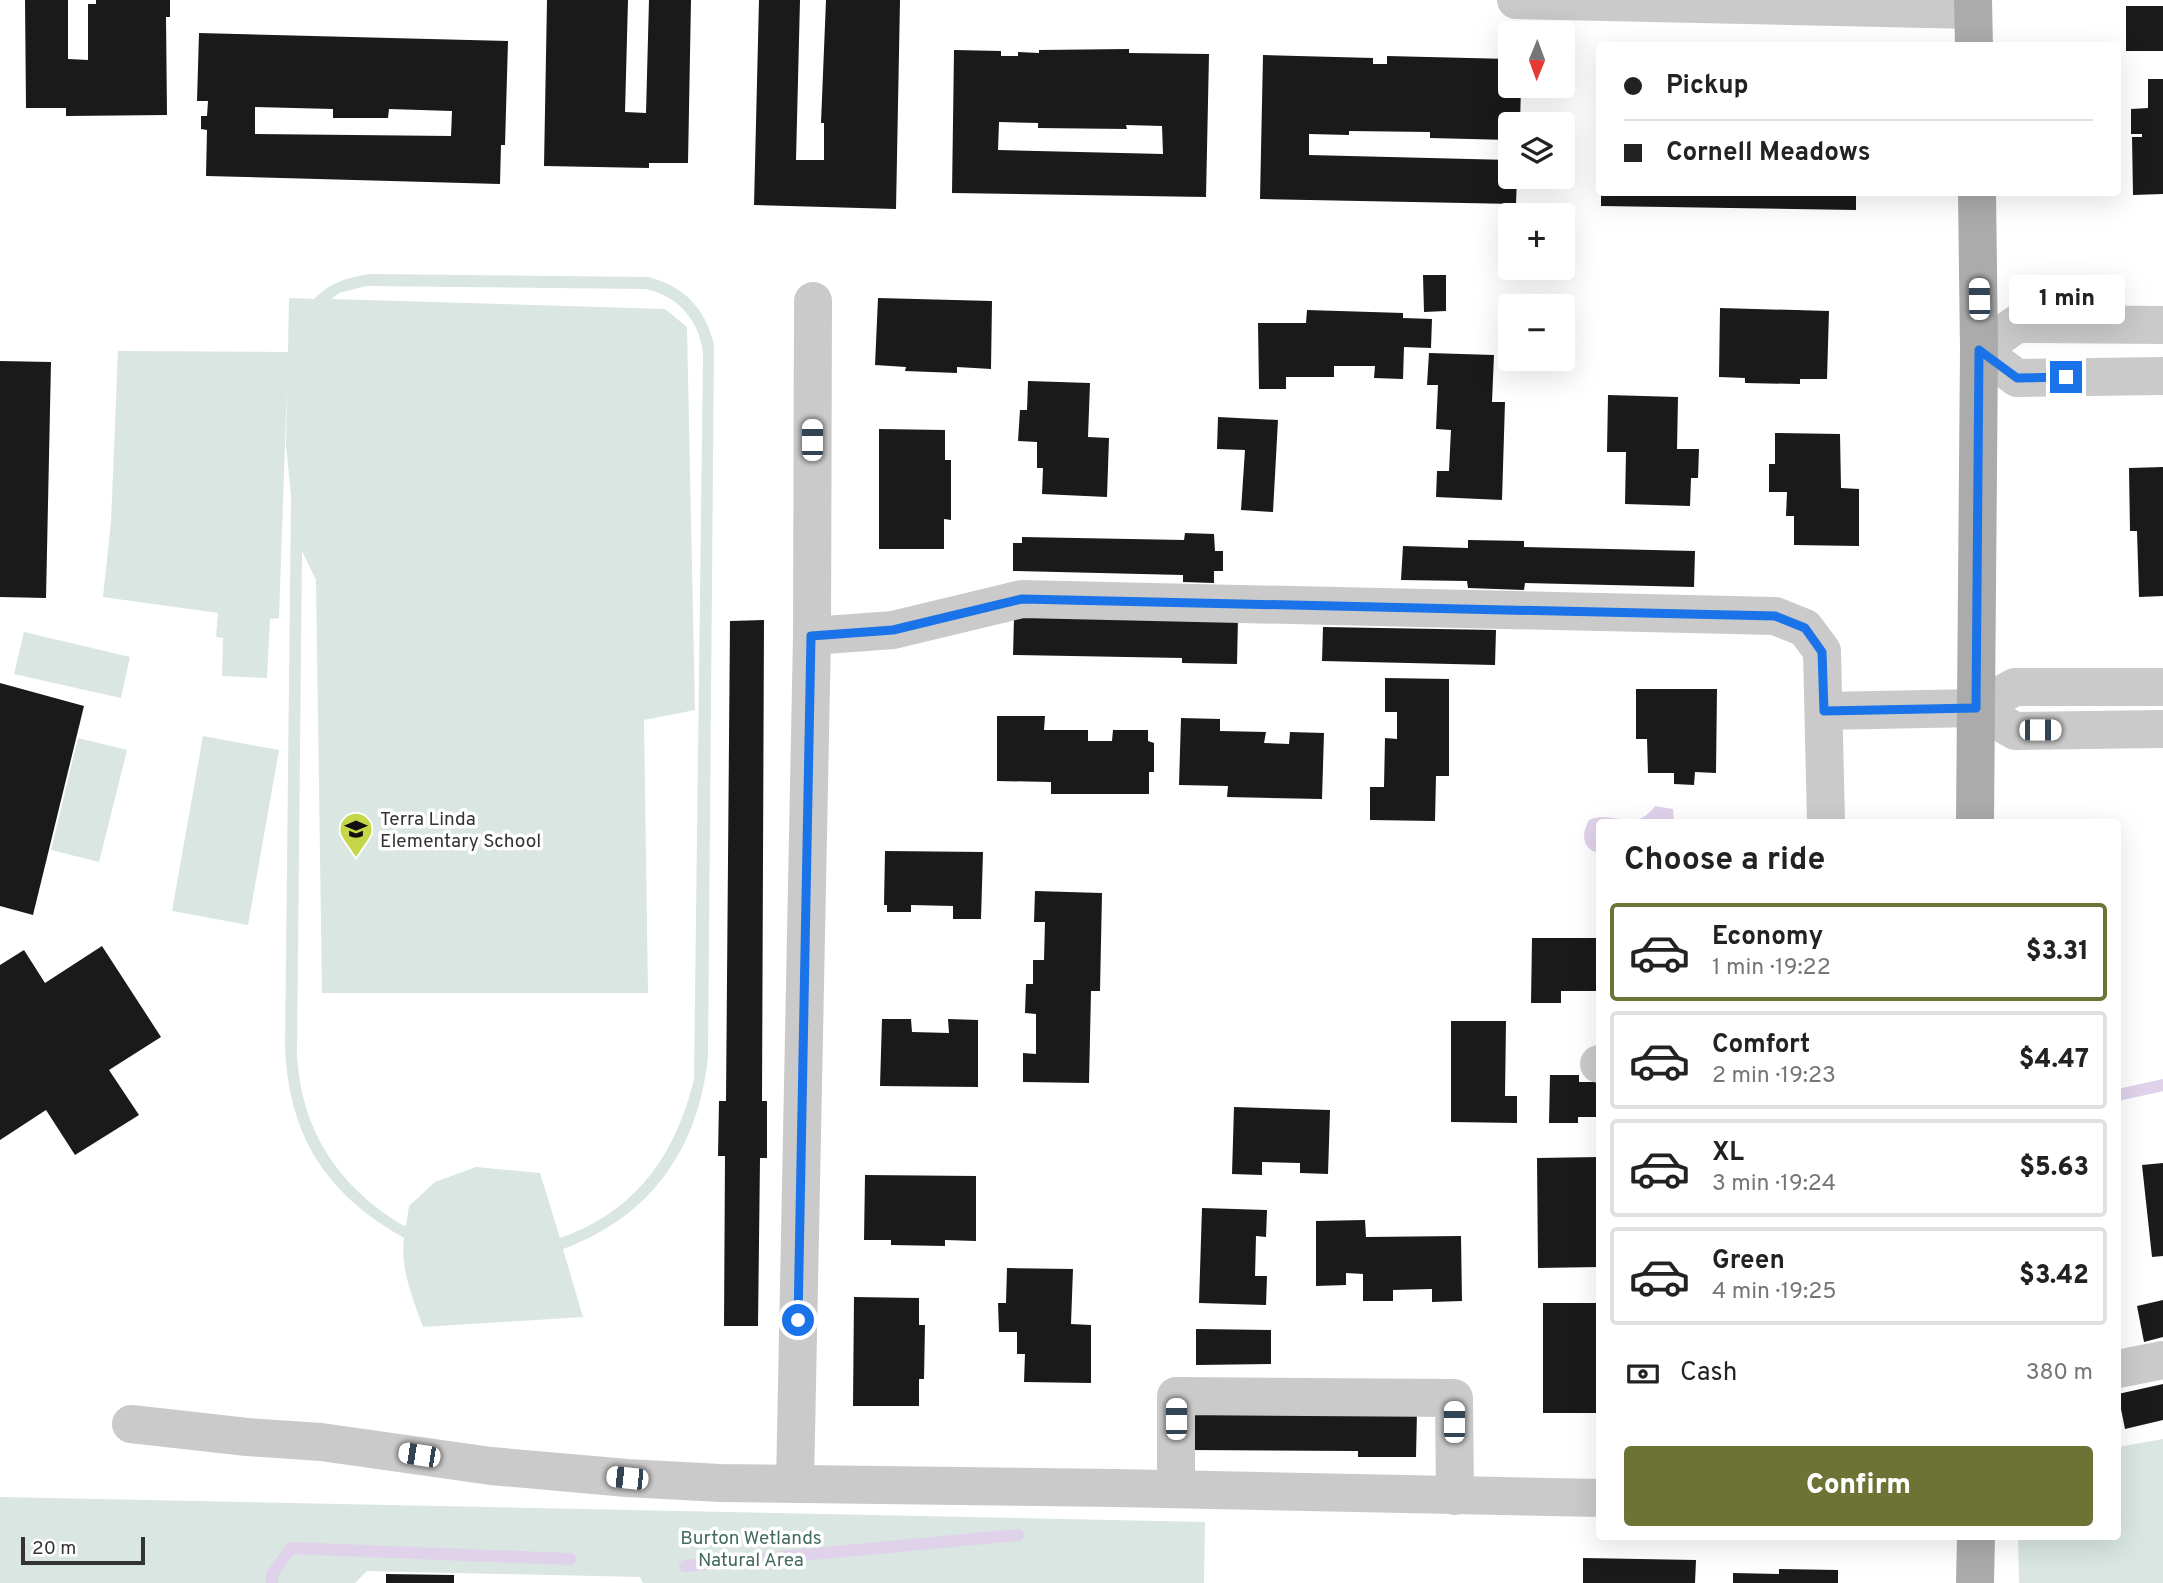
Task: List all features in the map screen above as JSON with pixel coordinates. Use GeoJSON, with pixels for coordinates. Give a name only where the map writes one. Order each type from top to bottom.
{"type":"FeatureCollection","features":[{"type":"Feature","properties":{"kind":"main road"},"geometry":{"type":"LineString","coordinates":[[1975,819],[1979,350],[1977,196]]}},
{"type":"Feature","properties":{"kind":"main road"},"geometry":{"type":"LineString","coordinates":[[1975,1583],[1976,1540]]}},
{"type":"Feature","properties":{"kind":"lane"},"geometry":{"type":"LineString","coordinates":[[1517,0],[1973,18]]}},
{"type":"Feature","properties":{"kind":"lane"},"geometry":{"type":"LineString","coordinates":[[795,1484],[811,636],[813,301]]}},
{"type":"Feature","properties":{"kind":"lane"},"geometry":{"type":"LineString","coordinates":[[2163,325],[2017,324],[1979,350],[2017,378],[2163,376]]}},
{"type":"Feature","properties":{"kind":"lane"},"geometry":{"type":"LineString","coordinates":[[811,636],[893,630],[1022,599],[1775,616],[1805,628],[1822,652],[1826,819]]}},
{"type":"Feature","properties":{"kind":"lane"},"geometry":{"type":"LineString","coordinates":[[1824,711],[1976,708],[2015,687],[2163,688]]}},
{"type":"Feature","properties":{"kind":"lane"},"geometry":{"type":"LineString","coordinates":[[1976,708],[2015,731],[2163,729]]}},
{"type":"Feature","properties":{"kind":"lane"},"geometry":{"type":"LineString","coordinates":[[2121,1368],[2163,1360]]}},
{"type":"Feature","properties":{"kind":"lane"},"geometry":{"type":"LineString","coordinates":[[1176,1489],[1176,1395],[1454,1398],[1455,1496]]}},
{"type":"Feature","properties":{"kind":"lane"},"geometry":{"type":"LineString","coordinates":[[131,1424],[321,1442],[491,1465],[627,1478],[720,1483],[1596,1498]]}},
{"type":"Feature","properties":{"kind":"green space"},"geometry":{"type":"Polygon","coordinates":[[[370,274],[648,277],[672,286],[691,300],[705,320],[714,344],[708,1056],[703,1089],[694,1120],[665,1175],[645,1198],[622,1218],[563,1249],[583,1317],[423,1327],[406,1272],[404,1238],[354,1203],[334,1183],[305,1137],[295,1110],[288,1081],[285,1049],[291,497],[286,445],[287,386],[279,618],[270,619],[267,678],[222,676],[223,638],[216,637],[218,613],[103,597],[111,522],[118,351],[288,352],[289,298],[314,299],[333,285],[370,274]],[[366,286],[339,293],[331,299],[665,309],[687,327],[695,710],[644,720],[648,993],[322,993],[316,580],[302,551],[297,1055],[300,1082],[306,1108],[327,1154],[359,1193],[402,1225],[406,1226],[409,1206],[435,1182],[476,1167],[540,1173],[560,1238],[587,1227],[610,1213],[649,1177],[676,1132],[694,1079],[703,355],[698,332],[686,312],[668,297],[645,289],[366,286]]]}},
{"type":"Feature","properties":{"kind":"green space"},"geometry":{"type":"Polygon","coordinates":[[[24,632],[130,657],[121,698],[14,674],[24,632]]]}},
{"type":"Feature","properties":{"kind":"green space"},"geometry":{"type":"Polygon","coordinates":[[[203,736],[279,750],[248,925],[172,911],[203,736]]]}},
{"type":"Feature","properties":{"kind":"green space"},"geometry":{"type":"Polygon","coordinates":[[[78,738],[127,750],[99,862],[51,850],[78,738]]]}},
{"type":"Feature","properties":{"kind":"green space"},"geometry":{"type":"Polygon","coordinates":[[[2163,1439],[2163,1583],[2019,1583],[2018,1540],[2121,1540],[2121,1446],[2163,1439]]]}},
{"type":"Feature","properties":{"kind":"green space","name":"Burton Wetlands Natural Area"},"geometry":{"type":"Polygon","coordinates":[[[0,1497],[1205,1522],[1204,1583],[643,1583],[640,1577],[367,1571],[355,1583],[0,1583],[0,1497]]]}},
{"type":"Feature","properties":{"kind":"shaded area"},"geometry":{"type":"Polygon","coordinates":[[[1655,806],[1673,809],[1674,819],[1639,819],[1655,806]]]}},
{"type":"Feature","properties":{"kind":"shaded area"},"geometry":{"type":"Polygon","coordinates":[[[1607,817],[1623,819],[1596,819],[1596,852],[1593,851],[1586,844],[1584,836],[1589,820],[1607,817]]]}},
{"type":"Feature","properties":{"kind":"building"},"geometry":{"type":"Polygon","coordinates":[[[25,0],[68,0],[68,59],[88,60],[88,4],[96,4],[96,0],[170,0],[170,17],[166,17],[167,115],[66,116],[66,108],[26,108],[25,0]]]}},
{"type":"Feature","properties":{"kind":"building"},"geometry":{"type":"Polygon","coordinates":[[[547,0],[628,0],[625,112],[646,113],[649,0],[691,0],[688,163],[649,163],[649,168],[544,166],[547,0]]]}},
{"type":"Feature","properties":{"kind":"building"},"geometry":{"type":"Polygon","coordinates":[[[759,0],[800,0],[796,160],[824,160],[824,123],[821,123],[826,0],[900,0],[896,209],[754,205],[759,0]]]}},
{"type":"Feature","properties":{"kind":"building"},"geometry":{"type":"Polygon","coordinates":[[[2126,6],[2163,6],[2163,51],[2126,51],[2126,6]]]}},
{"type":"Feature","properties":{"kind":"building"},"geometry":{"type":"Polygon","coordinates":[[[199,33],[508,41],[505,145],[501,145],[500,184],[206,176],[207,130],[201,129],[201,116],[207,116],[208,101],[197,101],[199,33]],[[255,107],[255,134],[451,136],[452,111],[389,109],[388,118],[333,118],[333,109],[255,107]]]}},
{"type":"Feature","properties":{"kind":"building"},"geometry":{"type":"Polygon","coordinates":[[[1129,49],[1129,53],[1209,54],[1206,197],[952,193],[954,50],[1001,51],[1001,56],[1018,56],[1018,52],[1039,53],[1039,50],[1129,49]],[[999,122],[998,150],[1163,154],[1162,126],[1126,125],[1127,129],[1038,128],[1038,123],[999,122]]]}},
{"type":"Feature","properties":{"kind":"building"},"geometry":{"type":"Polygon","coordinates":[[[1263,55],[1373,58],[1373,64],[1387,64],[1387,56],[1498,59],[1498,98],[1521,98],[1520,112],[1498,112],[1498,140],[1430,138],[1430,132],[1349,131],[1349,135],[1309,134],[1309,155],[1498,160],[1498,189],[1517,189],[1516,203],[1260,199],[1263,55]]]}},
{"type":"Feature","properties":{"kind":"building"},"geometry":{"type":"Polygon","coordinates":[[[2148,79],[2163,79],[2163,194],[2133,195],[2132,137],[2142,137],[2142,134],[2131,134],[2131,109],[2148,108],[2148,79]]]}},
{"type":"Feature","properties":{"kind":"building"},"geometry":{"type":"Polygon","coordinates":[[[1601,196],[1856,196],[1856,210],[1601,206],[1601,196]]]}},
{"type":"Feature","properties":{"kind":"building"},"geometry":{"type":"Polygon","coordinates":[[[1423,275],[1446,275],[1446,311],[1424,312],[1423,275]]]}},
{"type":"Feature","properties":{"kind":"building"},"geometry":{"type":"Polygon","coordinates":[[[878,298],[992,301],[991,369],[957,367],[957,373],[905,371],[906,367],[875,365],[878,298]]]}},
{"type":"Feature","properties":{"kind":"building"},"geometry":{"type":"Polygon","coordinates":[[[1720,308],[1829,311],[1827,379],[1800,379],[1800,384],[1745,383],[1745,378],[1719,377],[1720,308]]]}},
{"type":"Feature","properties":{"kind":"building"},"geometry":{"type":"Polygon","coordinates":[[[1307,310],[1403,313],[1403,318],[1432,319],[1431,348],[1404,347],[1403,379],[1374,378],[1375,366],[1334,366],[1334,377],[1286,377],[1286,389],[1259,389],[1258,323],[1306,323],[1307,310]]]}},
{"type":"Feature","properties":{"kind":"building"},"geometry":{"type":"Polygon","coordinates":[[[1429,353],[1494,355],[1492,402],[1505,402],[1502,500],[1436,497],[1437,471],[1449,471],[1451,430],[1436,429],[1438,385],[1427,385],[1429,353]]]}},
{"type":"Feature","properties":{"kind":"building"},"geometry":{"type":"Polygon","coordinates":[[[0,361],[51,362],[46,598],[0,597],[0,361]]]}},
{"type":"Feature","properties":{"kind":"building"},"geometry":{"type":"Polygon","coordinates":[[[1028,381],[1090,383],[1088,437],[1109,438],[1107,497],[1042,494],[1043,468],[1037,468],[1037,442],[1018,441],[1020,410],[1027,410],[1028,381]]]}},
{"type":"Feature","properties":{"kind":"building"},"geometry":{"type":"Polygon","coordinates":[[[1608,395],[1678,397],[1677,449],[1699,449],[1698,478],[1691,478],[1690,506],[1625,504],[1626,452],[1607,452],[1608,395]]]}},
{"type":"Feature","properties":{"kind":"building"},"geometry":{"type":"Polygon","coordinates":[[[1218,417],[1278,420],[1273,512],[1241,510],[1245,450],[1217,449],[1218,417]]]}},
{"type":"Feature","properties":{"kind":"building"},"geometry":{"type":"Polygon","coordinates":[[[879,429],[945,430],[945,460],[951,460],[951,520],[944,519],[944,549],[879,549],[879,429]]]}},
{"type":"Feature","properties":{"kind":"building"},"geometry":{"type":"Polygon","coordinates":[[[1775,433],[1840,434],[1841,488],[1859,489],[1859,546],[1794,545],[1794,516],[1786,516],[1787,492],[1769,492],[1769,464],[1775,464],[1775,433]]]}},
{"type":"Feature","properties":{"kind":"building"},"geometry":{"type":"Polygon","coordinates":[[[2163,467],[2163,596],[2139,597],[2137,531],[2130,531],[2129,468],[2163,467]]]}},
{"type":"Feature","properties":{"kind":"building"},"geometry":{"type":"Polygon","coordinates":[[[1185,533],[1214,534],[1215,551],[1223,551],[1223,571],[1214,571],[1214,583],[1183,582],[1183,575],[1013,571],[1013,543],[1022,543],[1022,537],[1184,540],[1185,533]]]}},
{"type":"Feature","properties":{"kind":"building"},"geometry":{"type":"Polygon","coordinates":[[[1468,540],[1524,541],[1524,547],[1695,551],[1694,587],[1525,583],[1524,590],[1468,588],[1467,581],[1401,580],[1403,546],[1468,548],[1468,540]]]}},
{"type":"Feature","properties":{"kind":"building"},"geometry":{"type":"Polygon","coordinates":[[[1014,618],[1238,618],[1237,664],[1182,663],[1182,658],[1013,655],[1014,618]]]}},
{"type":"Feature","properties":{"kind":"building"},"geometry":{"type":"Polygon","coordinates":[[[764,620],[762,1101],[767,1101],[767,1158],[760,1158],[758,1326],[724,1326],[725,1156],[718,1156],[719,1101],[726,1101],[730,621],[764,620]]]}},
{"type":"Feature","properties":{"kind":"building"},"geometry":{"type":"Polygon","coordinates":[[[1323,627],[1496,630],[1495,665],[1322,661],[1323,627]]]}},
{"type":"Feature","properties":{"kind":"building"},"geometry":{"type":"Polygon","coordinates":[[[1385,678],[1449,679],[1449,776],[1436,776],[1435,821],[1370,820],[1370,787],[1384,787],[1385,738],[1397,739],[1397,712],[1385,712],[1385,678]]]}},
{"type":"Feature","properties":{"kind":"building"},"geometry":{"type":"Polygon","coordinates":[[[0,683],[84,706],[33,915],[0,906],[0,683]]]}},
{"type":"Feature","properties":{"kind":"building"},"geometry":{"type":"Polygon","coordinates":[[[1636,689],[1717,689],[1716,773],[1695,772],[1694,785],[1674,784],[1674,773],[1648,773],[1647,739],[1636,739],[1636,689]]]}},
{"type":"Feature","properties":{"kind":"building"},"geometry":{"type":"Polygon","coordinates":[[[997,716],[1045,716],[1044,730],[1088,730],[1088,741],[1112,741],[1113,730],[1148,730],[1148,741],[1154,743],[1154,772],[1149,772],[1149,794],[1051,794],[1051,782],[997,781],[997,716]]]}},
{"type":"Feature","properties":{"kind":"building"},"geometry":{"type":"Polygon","coordinates":[[[1181,718],[1220,719],[1220,731],[1266,732],[1264,743],[1289,744],[1290,732],[1324,733],[1322,799],[1227,797],[1228,786],[1179,785],[1181,718]]]}},
{"type":"Feature","properties":{"kind":"building"},"geometry":{"type":"Polygon","coordinates":[[[885,851],[983,852],[981,919],[953,919],[953,906],[911,905],[911,912],[887,912],[887,905],[884,905],[885,851]]]}},
{"type":"Feature","properties":{"kind":"building"},"geometry":{"type":"Polygon","coordinates":[[[1035,891],[1102,893],[1100,991],[1091,991],[1089,1083],[1023,1082],[1023,1053],[1036,1054],[1036,1014],[1025,1013],[1026,984],[1033,984],[1033,960],[1044,960],[1045,922],[1034,922],[1035,891]]]}},
{"type":"Feature","properties":{"kind":"building"},"geometry":{"type":"Polygon","coordinates":[[[1532,938],[1596,938],[1596,991],[1561,991],[1561,1003],[1531,1003],[1532,938]]]}},
{"type":"Feature","properties":{"kind":"building"},"geometry":{"type":"Polygon","coordinates":[[[102,946],[161,1037],[109,1070],[139,1115],[75,1155],[46,1110],[0,1140],[0,965],[24,950],[45,983],[102,946]]]}},
{"type":"Feature","properties":{"kind":"building"},"geometry":{"type":"Polygon","coordinates":[[[882,1019],[911,1019],[912,1032],[949,1033],[948,1019],[978,1020],[978,1087],[880,1086],[882,1019]]]}},
{"type":"Feature","properties":{"kind":"building"},"geometry":{"type":"Polygon","coordinates":[[[1451,1021],[1506,1021],[1505,1096],[1517,1096],[1517,1123],[1451,1122],[1451,1021]]]}},
{"type":"Feature","properties":{"kind":"building"},"geometry":{"type":"Polygon","coordinates":[[[1550,1075],[1579,1075],[1579,1082],[1596,1082],[1596,1117],[1578,1117],[1578,1123],[1549,1123],[1550,1075]]]}},
{"type":"Feature","properties":{"kind":"building"},"geometry":{"type":"Polygon","coordinates":[[[1234,1107],[1330,1110],[1328,1174],[1300,1173],[1300,1163],[1262,1162],[1262,1175],[1232,1174],[1234,1107]]]}},
{"type":"Feature","properties":{"kind":"building"},"geometry":{"type":"Polygon","coordinates":[[[1596,1157],[1596,1267],[1538,1268],[1537,1158],[1596,1157]]]}},
{"type":"Feature","properties":{"kind":"building"},"geometry":{"type":"Polygon","coordinates":[[[2163,1163],[2163,1256],[2152,1257],[2142,1165],[2163,1163]]]}},
{"type":"Feature","properties":{"kind":"building"},"geometry":{"type":"Polygon","coordinates":[[[865,1175],[976,1176],[976,1241],[945,1240],[945,1246],[891,1245],[891,1240],[864,1240],[865,1175]]]}},
{"type":"Feature","properties":{"kind":"building"},"geometry":{"type":"Polygon","coordinates":[[[1202,1208],[1267,1210],[1266,1237],[1256,1236],[1255,1276],[1267,1276],[1266,1305],[1199,1303],[1202,1208]]]}},
{"type":"Feature","properties":{"kind":"building"},"geometry":{"type":"Polygon","coordinates":[[[1365,1220],[1366,1237],[1461,1236],[1462,1301],[1432,1302],[1432,1289],[1393,1290],[1393,1301],[1363,1301],[1363,1274],[1346,1273],[1346,1285],[1316,1286],[1316,1221],[1365,1220]]]}},
{"type":"Feature","properties":{"kind":"building"},"geometry":{"type":"Polygon","coordinates":[[[1007,1268],[1073,1269],[1071,1324],[1091,1325],[1091,1383],[1024,1382],[1025,1354],[1017,1354],[1017,1332],[999,1332],[998,1303],[1006,1303],[1007,1268]]]}},
{"type":"Feature","properties":{"kind":"building"},"geometry":{"type":"Polygon","coordinates":[[[854,1297],[919,1298],[919,1325],[925,1325],[924,1379],[919,1379],[919,1406],[853,1406],[854,1297]]]}},
{"type":"Feature","properties":{"kind":"building"},"geometry":{"type":"Polygon","coordinates":[[[2163,1300],[2163,1337],[2144,1342],[2137,1306],[2163,1300]]]}},
{"type":"Feature","properties":{"kind":"building"},"geometry":{"type":"Polygon","coordinates":[[[1543,1303],[1596,1303],[1596,1413],[1543,1413],[1543,1303]]]}},
{"type":"Feature","properties":{"kind":"building"},"geometry":{"type":"Polygon","coordinates":[[[1196,1329],[1271,1330],[1271,1364],[1196,1365],[1196,1329]]]}},
{"type":"Feature","properties":{"kind":"building"},"geometry":{"type":"Polygon","coordinates":[[[2163,1384],[2163,1420],[2125,1429],[2121,1393],[2163,1384]]]}},
{"type":"Feature","properties":{"kind":"building"},"geometry":{"type":"Polygon","coordinates":[[[1417,1411],[1416,1457],[1358,1457],[1358,1451],[1189,1450],[1189,1415],[1417,1411]]]}},
{"type":"Feature","properties":{"kind":"building"},"geometry":{"type":"Polygon","coordinates":[[[1583,1558],[1696,1560],[1695,1583],[1583,1583],[1583,1558]]]}},
{"type":"Feature","properties":{"kind":"building"},"geometry":{"type":"Polygon","coordinates":[[[1779,1569],[1838,1570],[1838,1583],[1733,1583],[1733,1573],[1779,1574],[1779,1569]]]}},
{"type":"Feature","properties":{"kind":"building"},"geometry":{"type":"Polygon","coordinates":[[[386,1574],[454,1575],[454,1583],[386,1583],[386,1574]]]}},
{"type":"Feature","properties":{"kind":"waterway"},"geometry":{"type":"LineString","coordinates":[[2121,1094],[2163,1085]]}},
{"type":"Feature","properties":{"kind":"waterway"},"geometry":{"type":"LineString","coordinates":[[685,1566],[1018,1535]]}},
{"type":"Feature","properties":{"kind":"waterway"},"geometry":{"type":"LineString","coordinates":[[272,1583],[272,1574],[291,1548],[570,1559]]}},
{"type":"Feature","properties":{"kind":"place","name":"Terra Linda Elementary School"},"geometry":{"type":"Point","coordinates":[356,859]}},
{"type":"Feature","properties":{"kind":"route"},"geometry":{"type":"LineString","coordinates":[[798,1320],[811,636],[893,630],[1022,599],[1775,616],[1805,628],[1822,652],[1824,711],[1976,708],[1979,350],[2017,378],[2066,377]]}}]}
